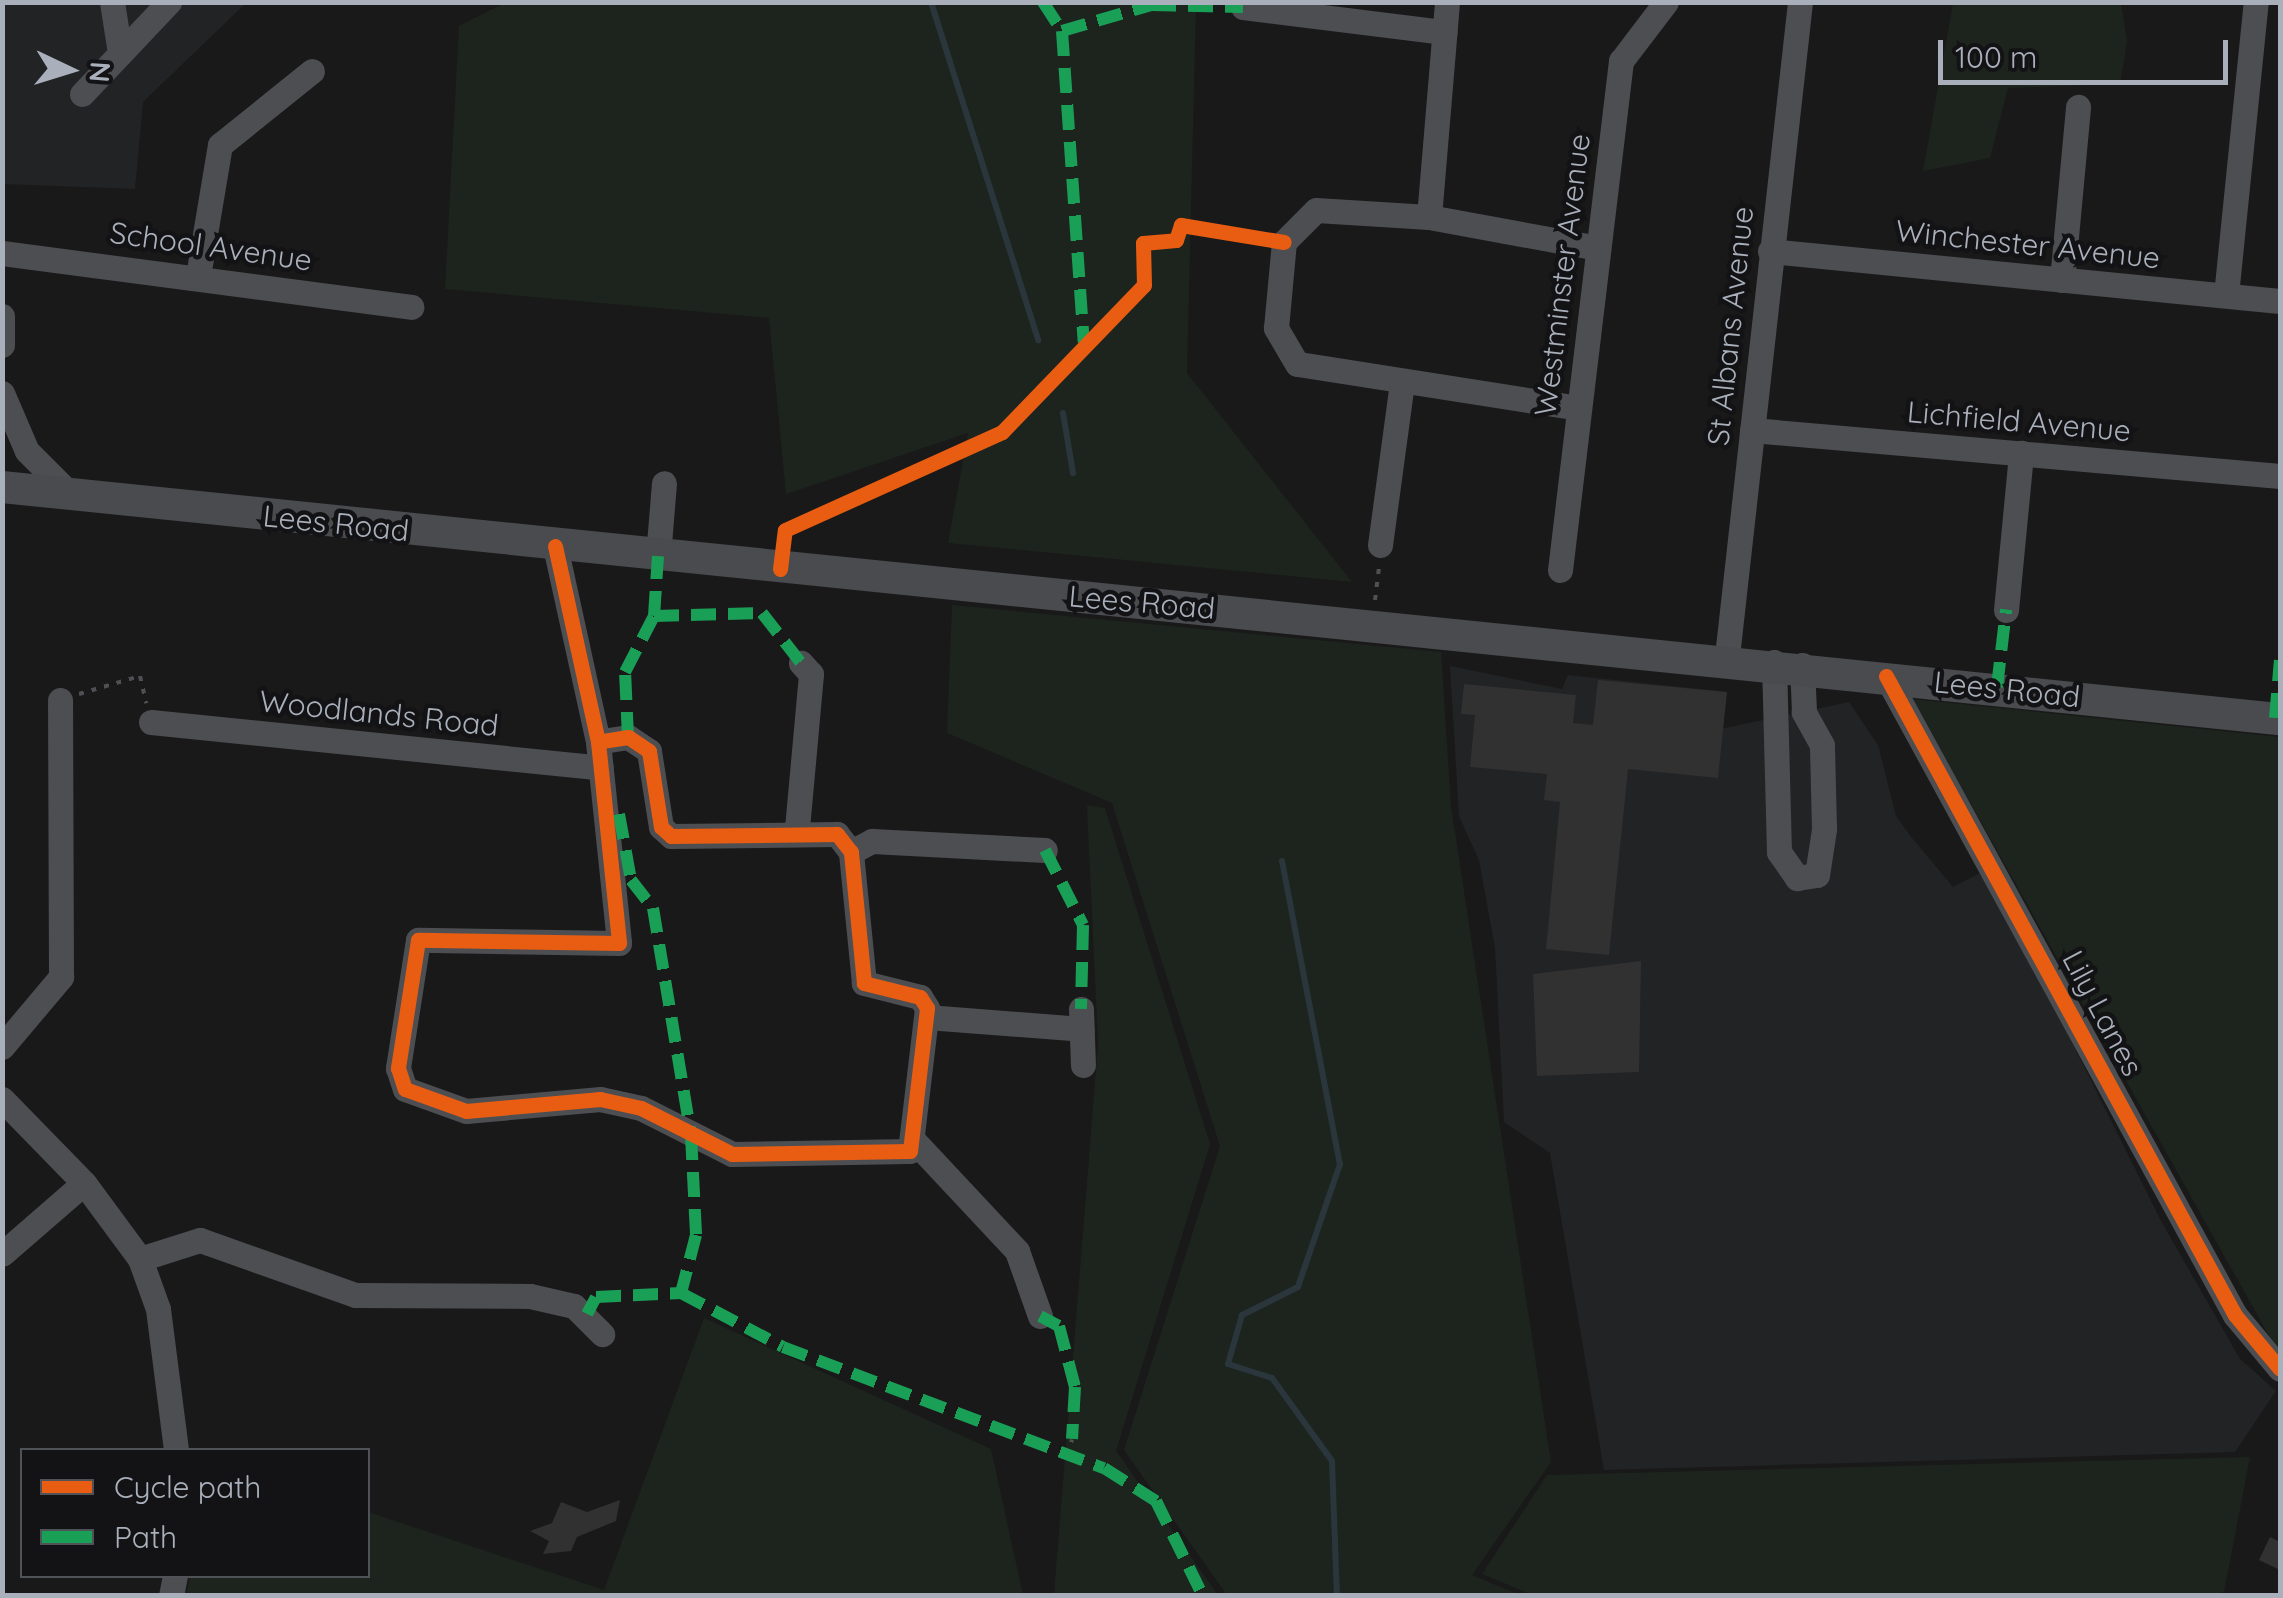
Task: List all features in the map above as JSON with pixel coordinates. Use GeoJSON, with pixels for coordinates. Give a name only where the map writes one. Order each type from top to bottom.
{"type":"FeatureCollection","features":[{"type":"Feature","properties":{"kind":"main road","name":"Lees Road"},"geometry":{"type":"LineString","coordinates":[[2,487],[555,546],[1727,656],[2280,719]]}},
{"type":"Feature","properties":{"kind":"street"},"geometry":{"type":"LineString","coordinates":[[112,2],[120,53]]}},
{"type":"Feature","properties":{"kind":"street"},"geometry":{"type":"LineString","coordinates":[[82,94],[169,2]]}},
{"type":"Feature","properties":{"kind":"street"},"geometry":{"type":"LineString","coordinates":[[1428,218],[1447,2]]}},
{"type":"Feature","properties":{"kind":"street","name":"Westminster Avenue"},"geometry":{"type":"LineString","coordinates":[[1560,570],[1620,61],[1666,2]]}},
{"type":"Feature","properties":{"kind":"street","name":"St Albans Avenue"},"geometry":{"type":"LineString","coordinates":[[1727,656],[1800,2]]}},
{"type":"Feature","properties":{"kind":"street"},"geometry":{"type":"LineString","coordinates":[[2226,296],[2256,2]]}},
{"type":"Feature","properties":{"kind":"street"},"geometry":{"type":"LineString","coordinates":[[1243,7],[1444,32]]}},
{"type":"Feature","properties":{"kind":"street"},"geometry":{"type":"LineString","coordinates":[[198,276],[220,145],[312,71]]}},
{"type":"Feature","properties":{"kind":"street"},"geometry":{"type":"LineString","coordinates":[[2062,280],[2078,107]]}},
{"type":"Feature","properties":{"kind":"street"},"geometry":{"type":"LineString","coordinates":[[1580,408],[1298,364],[1284,350],[1276,328],[1284,242],[1316,210],[1428,218],[1598,248]]}},
{"type":"Feature","properties":{"kind":"street","name":"Winchester Avenue"},"geometry":{"type":"LineString","coordinates":[[1770,252],[2280,301]]}},
{"type":"Feature","properties":{"kind":"street","name":"School Avenue"},"geometry":{"type":"LineString","coordinates":[[2,253],[198,276],[411,308]]}},
{"type":"Feature","properties":{"kind":"street"},"geometry":{"type":"LineString","coordinates":[[2,316],[2,346]]}},
{"type":"Feature","properties":{"kind":"street"},"geometry":{"type":"LineString","coordinates":[[1379,556],[1402,383]]}},
{"type":"Feature","properties":{"kind":"street"},"geometry":{"type":"LineString","coordinates":[[2,394],[27,451],[71,495]]}},
{"type":"Feature","properties":{"kind":"street","name":"Lichfield Avenue"},"geometry":{"type":"LineString","coordinates":[[1752,430],[2280,476]]}},
{"type":"Feature","properties":{"kind":"street"},"geometry":{"type":"LineString","coordinates":[[2006,610],[2021,454]]}},
{"type":"Feature","properties":{"kind":"street"},"geometry":{"type":"LineString","coordinates":[[658,556],[664,483]]}},
{"type":"Feature","properties":{"kind":"street"},"geometry":{"type":"LineString","coordinates":[[555,546],[600,755],[619,942],[418,940],[398,1068],[405,1089],[466,1111],[600,1099],[641,1108],[732,1154],[897,1156],[916,1143]]}},
{"type":"Feature","properties":{"kind":"street"},"geometry":{"type":"LineString","coordinates":[[800,662],[812,674],[798,828],[837,834],[851,852],[856,966],[864,983],[920,997],[927,1017],[912,1082],[916,1143],[1018,1252],[1040,1316]]}},
{"type":"Feature","properties":{"kind":"street"},"geometry":{"type":"LineString","coordinates":[[1788,664],[1804,712],[1822,746],[1824,829],[1816,875],[1796,878],[1778,852],[1788,664]]}},
{"type":"Feature","properties":{"kind":"street","name":"Lily Lanes"},"geometry":{"type":"LineString","coordinates":[[1886,676],[2235,1315],[2280,1369]]}},
{"type":"Feature","properties":{"kind":"street"},"geometry":{"type":"LineString","coordinates":[[2,1047],[60,977],[60,700]]}},
{"type":"Feature","properties":{"kind":"street","name":"Woodlands Road"},"geometry":{"type":"LineString","coordinates":[[150,722],[600,755],[628,737],[648,751],[665,833],[798,828]]}},
{"type":"Feature","properties":{"kind":"street"},"geometry":{"type":"LineString","coordinates":[[851,852],[872,840],[1045,850]]}},
{"type":"Feature","properties":{"kind":"street"},"geometry":{"type":"LineString","coordinates":[[927,1017],[1081,1019],[1083,1065]]}},
{"type":"Feature","properties":{"kind":"street"},"geometry":{"type":"LineString","coordinates":[[2,1099],[84,1183],[134,1248],[158,1309],[176,1448]]}},
{"type":"Feature","properties":{"kind":"street"},"geometry":{"type":"LineString","coordinates":[[2,1254],[84,1183]]}},
{"type":"Feature","properties":{"kind":"street"},"geometry":{"type":"LineString","coordinates":[[134,1248],[200,1240],[355,1295],[530,1296],[574,1306],[602,1334]]}},
{"type":"Feature","properties":{"kind":"path"},"geometry":{"type":"LineString","coordinates":[[1376,590],[1379,556]]}},
{"type":"Feature","properties":{"kind":"path"},"geometry":{"type":"LineString","coordinates":[[60,700],[140,676],[150,722]]}},
{"type":"Feature","properties":{"kind":"path"},"geometry":{"type":"LineString","coordinates":[[1068,1455],[1072,1439]]}},
{"type":"Feature","properties":{"kind":"shaded area"},"geometry":{"type":"Polygon","coordinates":[[[2,3],[246,3],[143,102],[135,189],[4,184],[2,3]]]}},
{"type":"Feature","properties":{"kind":"shaded area"},"geometry":{"type":"Polygon","coordinates":[[[505,3],[1196,3],[1187,373],[1352,582],[948,543],[968,433],[786,494],[769,318],[445,289],[459,26],[505,3]]]}},
{"type":"Feature","properties":{"kind":"shaded area"},"geometry":{"type":"Polygon","coordinates":[[[1953,3],[2121,3],[2127,41],[2120,84],[2008,88],[1990,158],[1923,171],[1953,3]]]}},
{"type":"Feature","properties":{"kind":"shaded area"},"geometry":{"type":"Polygon","coordinates":[[[952,605],[1441,652],[1451,806],[1551,1462],[1472,1575],[1520,1595],[1227,1595],[1124,1450],[1220,1146],[1112,803],[947,733],[952,605]]]}},
{"type":"Feature","properties":{"kind":"shaded area"},"geometry":{"type":"Polygon","coordinates":[[[1450,666],[1562,689],[1568,675],[1719,691],[1716,730],[1849,702],[1878,745],[1896,816],[1912,838],[1953,887],[1986,870],[2161,1221],[2240,1359],[2276,1391],[2235,1452],[1604,1470],[1550,1153],[1504,1122],[1495,948],[1479,860],[1459,816],[1450,666]]]}},
{"type":"Feature","properties":{"kind":"shaded area"},"geometry":{"type":"Polygon","coordinates":[[[1912,699],[2280,737],[2280,1353],[2277,1350],[1912,699]]]}},
{"type":"Feature","properties":{"kind":"shaded area"},"geometry":{"type":"Polygon","coordinates":[[[1087,805],[1105,808],[1210,1144],[1116,1451],[1218,1595],[1054,1595],[1098,1045],[1087,805]]]}},
{"type":"Feature","properties":{"kind":"shaded area"},"geometry":{"type":"Polygon","coordinates":[[[704,1318],[991,1449],[1023,1595],[186,1595],[190,1578],[370,1578],[370,1513],[604,1590],[704,1318]]]}},
{"type":"Feature","properties":{"kind":"shaded area"},"geometry":{"type":"Polygon","coordinates":[[[2250,1457],[2224,1592],[2209,1595],[1535,1596],[1482,1574],[1547,1475],[2250,1457]]]}},
{"type":"Feature","properties":{"kind":"building"},"geometry":{"type":"Polygon","coordinates":[[[1598,680],[1727,692],[1718,778],[1628,769],[1609,955],[1546,949],[1560,802],[1544,800],[1547,774],[1470,767],[1475,715],[1461,714],[1464,684],[1576,695],[1573,723],[1593,725],[1598,680]]]}},
{"type":"Feature","properties":{"kind":"building"},"geometry":{"type":"Polygon","coordinates":[[[1641,961],[1639,1072],[1537,1076],[1533,974],[1641,961]]]}},
{"type":"Feature","properties":{"kind":"building"},"geometry":{"type":"Polygon","coordinates":[[[620,1500],[616,1521],[577,1537],[571,1551],[543,1554],[549,1541],[530,1531],[552,1523],[561,1502],[587,1512],[620,1500]]]}},
{"type":"Feature","properties":{"kind":"building"},"geometry":{"type":"Polygon","coordinates":[[[2270,1537],[2280,1542],[2280,1570],[2259,1560],[2270,1537]]]}},
{"type":"Feature","properties":{"kind":"waterway"},"geometry":{"type":"LineString","coordinates":[[931,2],[1038,340]]}},
{"type":"Feature","properties":{"kind":"waterway"},"geometry":{"type":"LineString","coordinates":[[1063,413],[1073,473]]}},
{"type":"Feature","properties":{"kind":"waterway"},"geometry":{"type":"LineString","coordinates":[[1282,861],[1340,1164],[1298,1287],[1242,1315],[1228,1364],[1272,1378],[1332,1461],[1337,1596]]}},
{"type":"Feature","properties":{"kind":"marked path"},"geometry":{"type":"LineString","coordinates":[[1043,2],[1062,31],[1151,5],[1243,7]]}},
{"type":"Feature","properties":{"kind":"marked path"},"geometry":{"type":"LineString","coordinates":[[1062,31],[1084,342]]}},
{"type":"Feature","properties":{"kind":"marked path"},"geometry":{"type":"LineString","coordinates":[[628,737],[625,672],[654,616],[658,556]]}},
{"type":"Feature","properties":{"kind":"marked path"},"geometry":{"type":"LineString","coordinates":[[1997,687],[2006,610]]}},
{"type":"Feature","properties":{"kind":"marked path"},"geometry":{"type":"LineString","coordinates":[[654,616],[762,613],[801,663]]}},
{"type":"Feature","properties":{"kind":"marked path"},"geometry":{"type":"LineString","coordinates":[[2275,718],[2280,660]]}},
{"type":"Feature","properties":{"kind":"marked path"},"geometry":{"type":"LineString","coordinates":[[619,814],[631,880],[653,908],[691,1135],[696,1235],[681,1293]]}},
{"type":"Feature","properties":{"kind":"marked path"},"geometry":{"type":"LineString","coordinates":[[1045,850],[1083,925],[1081,1009]]}},
{"type":"Feature","properties":{"kind":"marked path"},"geometry":{"type":"LineString","coordinates":[[587,1314],[596,1297],[681,1293],[783,1347],[1104,1468],[1156,1501],[1203,1596]]}},
{"type":"Feature","properties":{"kind":"marked path"},"geometry":{"type":"LineString","coordinates":[[1040,1316],[1059,1326],[1075,1387],[1072,1439]]}},
{"type":"Feature","properties":{"kind":"cycle path"},"geometry":{"type":"LineString","coordinates":[[780,569],[785,530],[1002,432],[1144,285],[1143,243],[1176,240],[1181,225],[1284,242]]}},
{"type":"Feature","properties":{"kind":"cycle path"},"geometry":{"type":"LineString","coordinates":[[555,546],[598,742],[619,943],[418,940],[398,1068],[405,1089],[466,1111],[600,1099],[641,1108],[732,1154],[910,1151],[927,1008],[920,997],[864,983],[851,852],[837,834],[671,836],[661,827],[649,751],[628,737],[598,742]]}},
{"type":"Feature","properties":{"kind":"cycle path"},"geometry":{"type":"LineString","coordinates":[[1886,676],[2235,1315],[2280,1369]]}}]}
